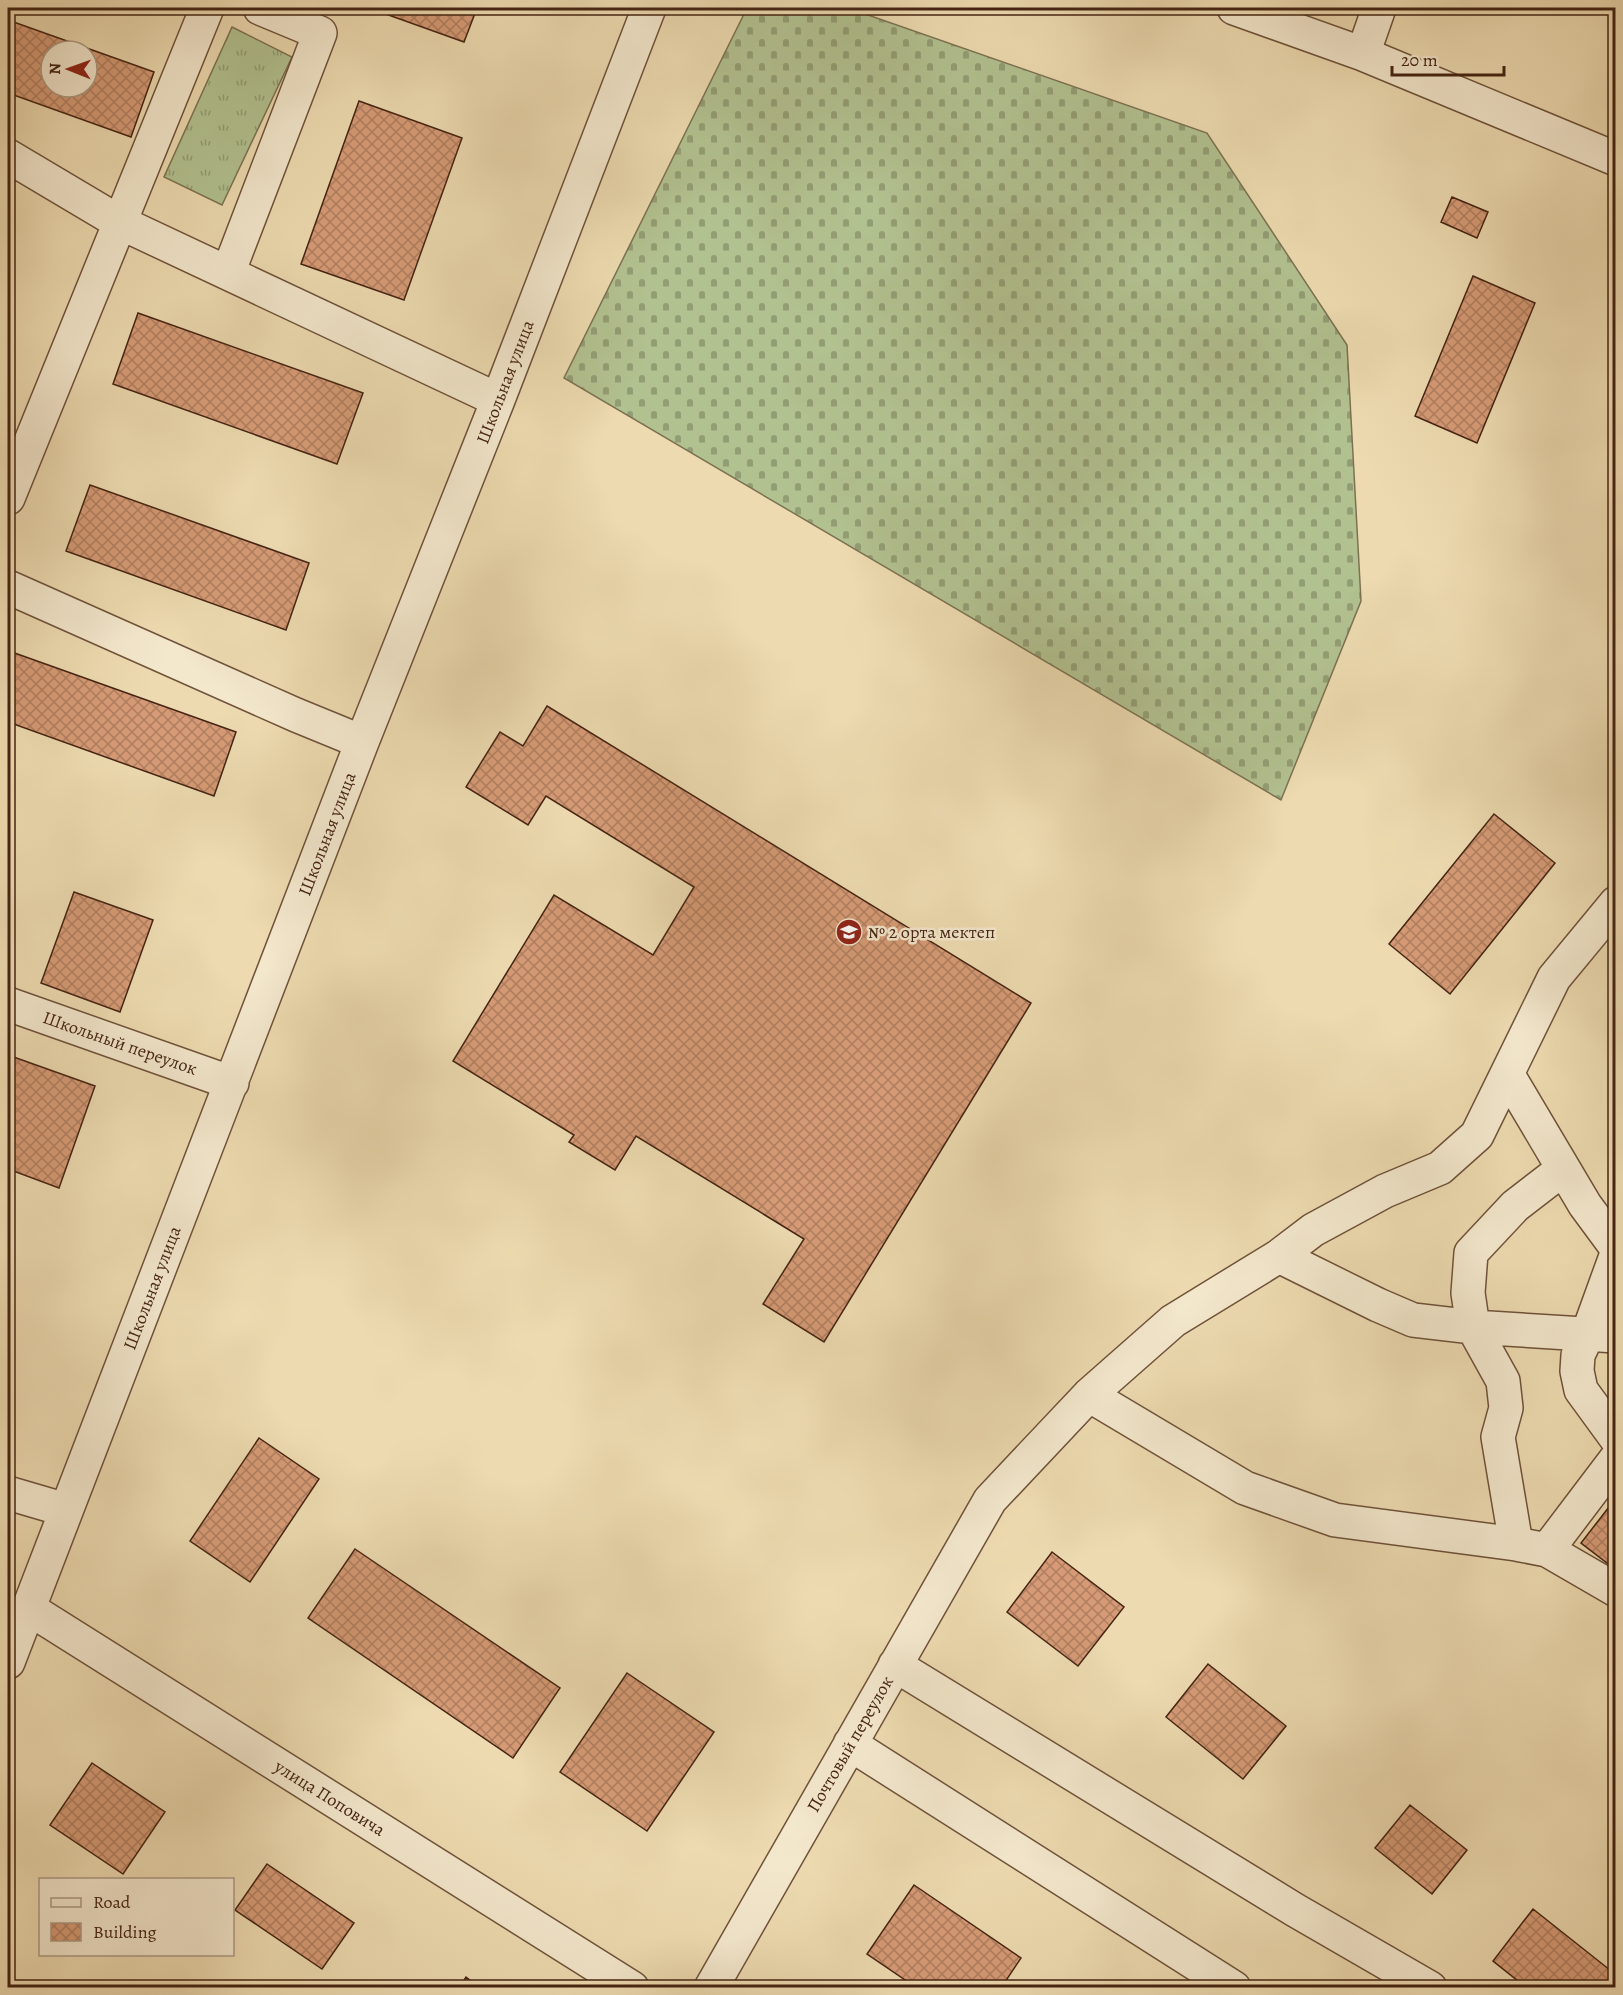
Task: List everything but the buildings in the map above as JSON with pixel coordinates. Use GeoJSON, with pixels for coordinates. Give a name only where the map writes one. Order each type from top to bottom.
{"type":"FeatureCollection","features":[{"type":"Feature","properties":{"kind":"street"},"geometry":{"type":"LineString","coordinates":[[8,498],[207,8]]}},
{"type":"Feature","properties":{"kind":"street"},"geometry":{"type":"LineString","coordinates":[[228,273],[320,33],[260,8]]}},
{"type":"Feature","properties":{"kind":"street","name":"Школьная улица"},"geometry":{"type":"LineString","coordinates":[[8,1662],[362,742],[498,400],[649,8]]}},
{"type":"Feature","properties":{"kind":"street"},"geometry":{"type":"LineString","coordinates":[[1234,8],[1363,54],[1616,159]]}},
{"type":"Feature","properties":{"kind":"street"},"geometry":{"type":"LineString","coordinates":[[1363,54],[1379,8]]}},
{"type":"Feature","properties":{"kind":"street"},"geometry":{"type":"LineString","coordinates":[[8,156],[119,222],[498,400]]}},
{"type":"Feature","properties":{"kind":"street"},"geometry":{"type":"LineString","coordinates":[[8,587],[362,742]]}},
{"type":"Feature","properties":{"kind":"street","name":"Почтовый переулок"},"geometry":{"type":"LineString","coordinates":[[711,1988],[990,1500],[1089,1395],[1173,1321],[1278,1256],[1313,1230],[1384,1191],[1440,1168],[1477,1135],[1554,978],[1616,903]]}},
{"type":"Feature","properties":{"kind":"street","name":"Школьный переулок"},"geometry":{"type":"LineString","coordinates":[[8,1004],[232,1083]]}},
{"type":"Feature","properties":{"kind":"street"},"geometry":{"type":"LineString","coordinates":[[1508,1075],[1563,1168],[1600,1204],[1616,1247]]}},
{"type":"Feature","properties":{"kind":"street"},"geometry":{"type":"LineString","coordinates":[[1516,1544],[1498,1437],[1506,1408],[1503,1382],[1473,1327],[1468,1293],[1471,1254],[1515,1206],[1563,1168]]}},
{"type":"Feature","properties":{"kind":"street"},"geometry":{"type":"LineString","coordinates":[[1278,1256],[1377,1305],[1413,1320],[1473,1327],[1601,1336]]}},
{"type":"Feature","properties":{"kind":"street"},"geometry":{"type":"LineString","coordinates":[[1616,1256],[1601,1336],[1578,1355],[1577,1371],[1581,1390],[1616,1437]]}},
{"type":"Feature","properties":{"kind":"street"},"geometry":{"type":"LineString","coordinates":[[1089,1395],[1245,1488],[1335,1520],[1547,1550],[1616,1590]]}},
{"type":"Feature","properties":{"kind":"street"},"geometry":{"type":"LineString","coordinates":[[1547,1550],[1616,1459]]}},
{"type":"Feature","properties":{"kind":"street"},"geometry":{"type":"LineString","coordinates":[[8,1493],[66,1510]]}},
{"type":"Feature","properties":{"kind":"street","name":"улица Поповича"},"geometry":{"type":"LineString","coordinates":[[28,1608],[632,1988]]}},
{"type":"Feature","properties":{"kind":"street"},"geometry":{"type":"LineString","coordinates":[[895,1665],[1294,1910],[1430,1988]]}},
{"type":"Feature","properties":{"kind":"street"},"geometry":{"type":"LineString","coordinates":[[850,1744],[1234,1988]]}},
{"type":"Feature","properties":{"kind":"green space"},"geometry":{"type":"Polygon","coordinates":[[[747,8],[848,8],[1207,133],[1347,345],[1361,601],[1281,800],[564,378],[747,8]]]}},
{"type":"Feature","properties":{"kind":"green space"},"geometry":{"type":"Polygon","coordinates":[[[232,27],[292,57],[222,205],[164,177],[232,27]]]}},
{"type":"Feature","properties":{"kind":"place","name":"№ 2 орта мектеп"},"geometry":{"type":"Point","coordinates":[849,932]}}]}
